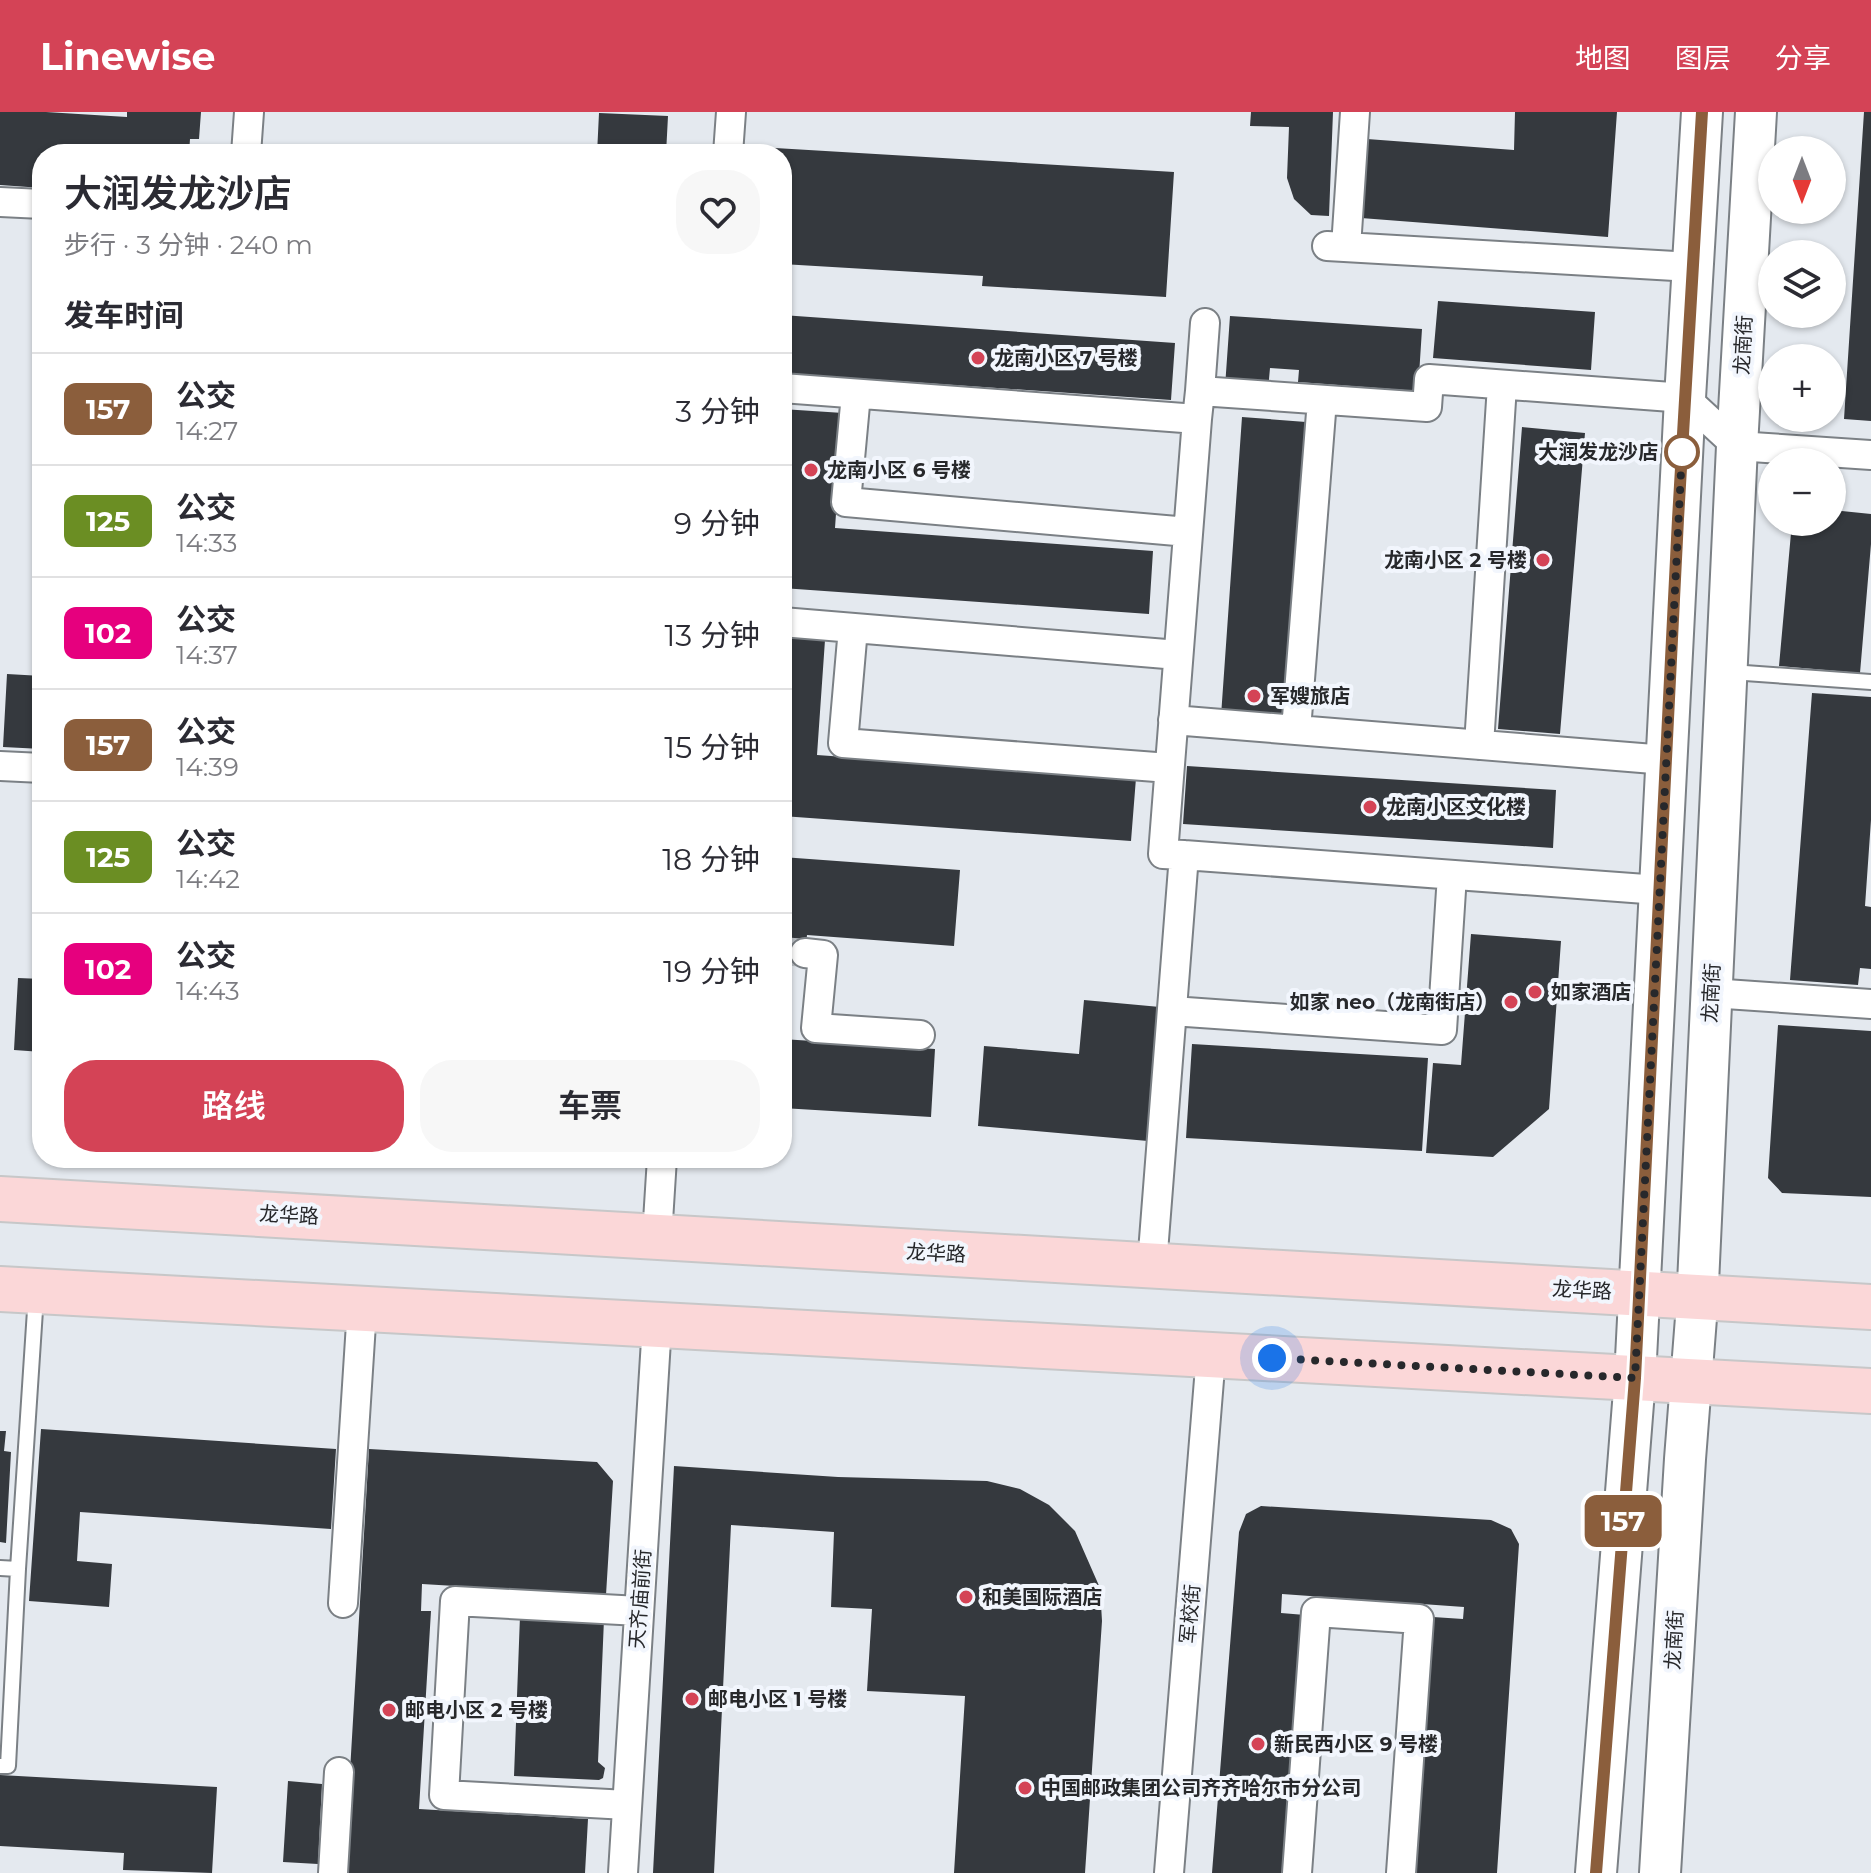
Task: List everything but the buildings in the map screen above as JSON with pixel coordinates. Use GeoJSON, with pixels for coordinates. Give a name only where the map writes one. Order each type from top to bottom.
{"type":"FeatureCollection","features":[{"type":"Feature","properties":{"kind":"main road"},"geometry":{"type":"LineString","coordinates":[[1596,1873],[1635,1378],[1702,112]]}},
{"type":"Feature","properties":{"kind":"main road","name":"龙南街"},"geometry":{"type":"LineString","coordinates":[[1660,1873],[1697,1297],[1756,112]]}},
{"type":"Feature","properties":{"kind":"main road","name":"龙华路"},"geometry":{"type":"LineString","coordinates":[[0,1199],[1871,1307]]}},
{"type":"Feature","properties":{"kind":"main road"},"geometry":{"type":"LineString","coordinates":[[18,1290],[1871,1391]]}},
{"type":"Feature","properties":{"kind":"street"},"geometry":{"type":"LineString","coordinates":[[247,144],[249,112]]}},
{"type":"Feature","properties":{"kind":"street"},"geometry":{"type":"LineString","coordinates":[[729,144],[731,112]]}},
{"type":"Feature","properties":{"kind":"street"},"geometry":{"type":"LineString","coordinates":[[1355,112],[1336,247],[1692,267]]}},
{"type":"Feature","properties":{"kind":"street"},"geometry":{"type":"LineString","coordinates":[[0,202],[32,204]]}},
{"type":"Feature","properties":{"kind":"street"},"geometry":{"type":"LineString","coordinates":[[1205,323],[1163,854],[1659,890]]}},
{"type":"Feature","properties":{"kind":"street"},"geometry":{"type":"LineString","coordinates":[[1200,391],[1427,407],[1429,379],[1685,398],[1737,446],[1871,455]]}},
{"type":"Feature","properties":{"kind":"street"},"geometry":{"type":"LineString","coordinates":[[1479,745],[1502,385]]}},
{"type":"Feature","properties":{"kind":"street"},"geometry":{"type":"LineString","coordinates":[[792,389],[1197,419]]}},
{"type":"Feature","properties":{"kind":"street"},"geometry":{"type":"LineString","coordinates":[[856,394],[846,502],[1188,532]]}},
{"type":"Feature","properties":{"kind":"street"},"geometry":{"type":"LineString","coordinates":[[1296,730],[1322,400]]}},
{"type":"Feature","properties":{"kind":"street"},"geometry":{"type":"LineString","coordinates":[[792,623],[1178,655]]}},
{"type":"Feature","properties":{"kind":"street"},"geometry":{"type":"LineString","coordinates":[[853,628],[843,743],[1169,768]]}},
{"type":"Feature","properties":{"kind":"street"},"geometry":{"type":"LineString","coordinates":[[1173,720],[1666,760]]}},
{"type":"Feature","properties":{"kind":"street"},"geometry":{"type":"LineString","coordinates":[[0,766],[32,768]]}},
{"type":"Feature","properties":{"kind":"street"},"geometry":{"type":"LineString","coordinates":[[1152,1265],[1184,855]]}},
{"type":"Feature","properties":{"kind":"street"},"geometry":{"type":"LineString","coordinates":[[1172,1011],[1442,1030],[1452,875]]}},
{"type":"Feature","properties":{"kind":"street"},"geometry":{"type":"LineString","coordinates":[[805,953],[823,955],[816,1028],[920,1035]]}},
{"type":"Feature","properties":{"kind":"street"},"geometry":{"type":"LineString","coordinates":[[1711,993],[1871,1004]]}},
{"type":"Feature","properties":{"kind":"street"},"geometry":{"type":"LineString","coordinates":[[657,1237],[661,1168]]}},
{"type":"Feature","properties":{"kind":"street"},"geometry":{"type":"LineString","coordinates":[[343,1603],[362,1308]]}},
{"type":"Feature","properties":{"kind":"street","name":"天齐庙前街"},"geometry":{"type":"LineString","coordinates":[[623,1873],[657,1324]]}},
{"type":"Feature","properties":{"kind":"street","name":"军校街"},"geometry":{"type":"LineString","coordinates":[[1169,1873],[1211,1355]]}},
{"type":"Feature","properties":{"kind":"street"},"geometry":{"type":"LineString","coordinates":[[627,1805],[444,1795],[455,1601],[639,1611]]}},
{"type":"Feature","properties":{"kind":"street"},"geometry":{"type":"LineString","coordinates":[[1297,1873],[1316,1612],[1419,1619],[1401,1873]]}},
{"type":"Feature","properties":{"kind":"street"},"geometry":{"type":"LineString","coordinates":[[333,1873],[339,1772]]}},
{"type":"Feature","properties":{"kind":"lane"},"geometry":{"type":"LineString","coordinates":[[1726,671],[1871,682]]}},
{"type":"Feature","properties":{"kind":"lane"},"geometry":{"type":"LineString","coordinates":[[0,1766],[8,1766],[18,1569],[18,1290]]}},
{"type":"Feature","properties":{"kind":"lane"},"geometry":{"type":"LineString","coordinates":[[0,1568],[18,1569]]}},
{"type":"Feature","properties":{"kind":"tunnel"},"geometry":{"type":"LineString","coordinates":[[792,952],[805,953]]}},
{"type":"Feature","properties":{"kind":"bus line","name":"157"},"geometry":{"type":"LineString","coordinates":[[1596,1873],[1635,1378],[1678,519],[1702,112]]}},
{"type":"Feature","properties":{"kind":"place","name":"龙南小区 7 号楼"},"geometry":{"type":"Point","coordinates":[978,358]}},
{"type":"Feature","properties":{"kind":"place","name":"大润发龙沙店"},"geometry":{"type":"Point","coordinates":[1682,452]}},
{"type":"Feature","properties":{"kind":"place","name":"龙南小区 6 号楼"},"geometry":{"type":"Point","coordinates":[811,470]}},
{"type":"Feature","properties":{"kind":"place","name":"龙南小区 2 号楼"},"geometry":{"type":"Point","coordinates":[1543,560]}},
{"type":"Feature","properties":{"kind":"place","name":"军嫂旅店"},"geometry":{"type":"Point","coordinates":[1254,696]}},
{"type":"Feature","properties":{"kind":"place","name":"龙南小区文化楼"},"geometry":{"type":"Point","coordinates":[1370,807]}},
{"type":"Feature","properties":{"kind":"place","name":"如家酒店"},"geometry":{"type":"Point","coordinates":[1535,992]}},
{"type":"Feature","properties":{"kind":"place","name":"如家 neo（龙南街店）"},"geometry":{"type":"Point","coordinates":[1511,1002]}},
{"type":"Feature","properties":{"kind":"place","name":"和美国际酒店"},"geometry":{"type":"Point","coordinates":[966,1597]}},
{"type":"Feature","properties":{"kind":"place","name":"邮电小区 1 号楼"},"geometry":{"type":"Point","coordinates":[692,1699]}},
{"type":"Feature","properties":{"kind":"place","name":"邮电小区 2 号楼"},"geometry":{"type":"Point","coordinates":[389,1710]}},
{"type":"Feature","properties":{"kind":"place","name":"新民西小区 9 号楼"},"geometry":{"type":"Point","coordinates":[1258,1744]}},
{"type":"Feature","properties":{"kind":"place","name":"中国邮政集团公司齐齐哈尔市分公司"},"geometry":{"type":"Point","coordinates":[1025,1788]}},
{"type":"Feature","properties":{"kind":"route"},"geometry":{"type":"LineString","coordinates":[[1272,1358],[1635,1378],[1682,452]]}}]}
